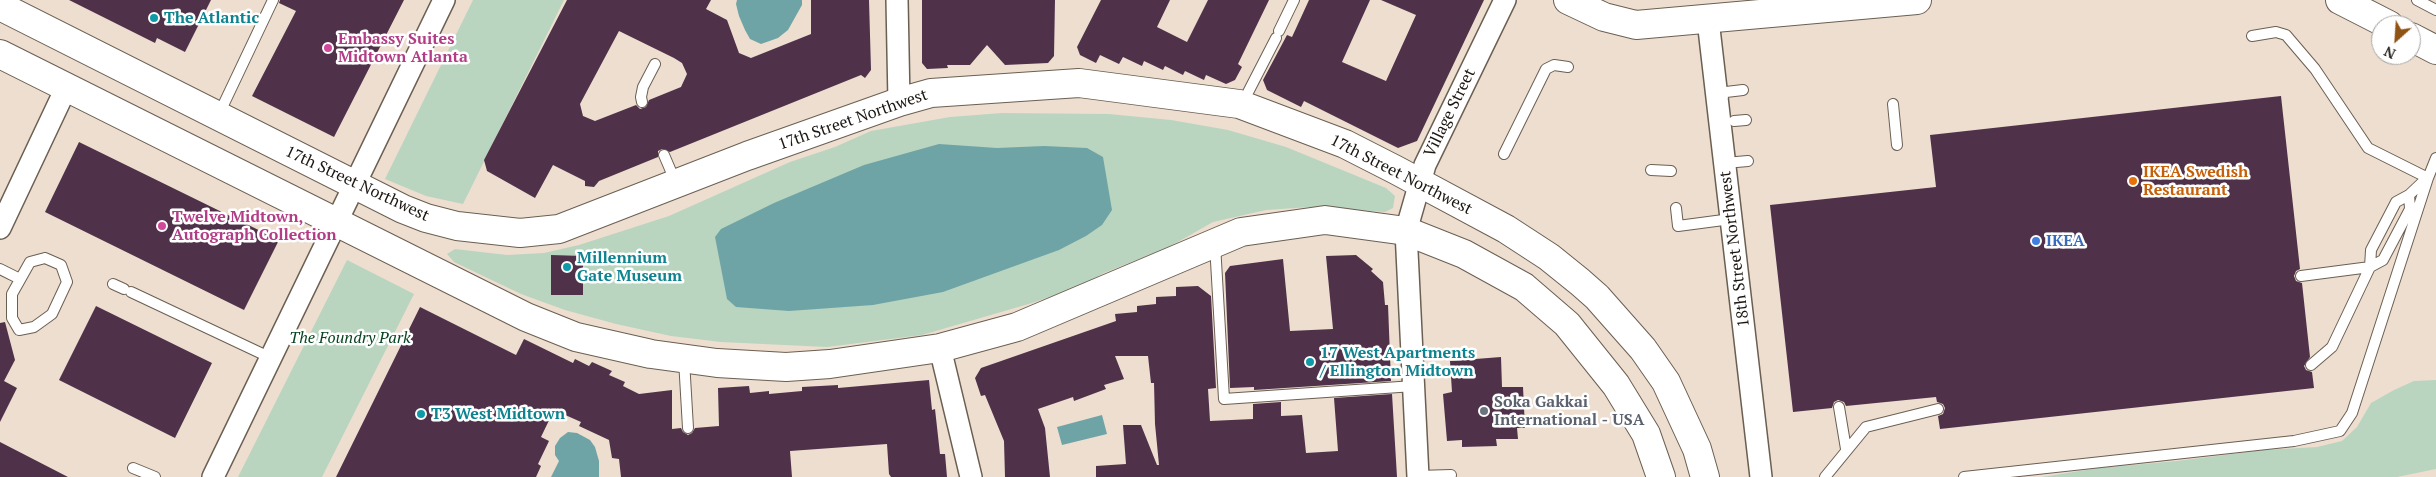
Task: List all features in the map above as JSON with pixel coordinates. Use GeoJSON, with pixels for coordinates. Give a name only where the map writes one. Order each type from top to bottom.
{"type":"FeatureCollection","features":[{"type":"Feature","properties":{"kind":"main road"},"geometry":{"type":"LineString","coordinates":[[1568,0],[1604,17],[1636,25],[1708,20],[1907,0]]}},
{"type":"Feature","properties":{"kind":"main road"},"geometry":{"type":"LineString","coordinates":[[2340,0],[2371,16]]}},
{"type":"Feature","properties":{"kind":"main road","name":"17th Street Northwest"},"geometry":{"type":"LineString","coordinates":[[0,6],[354,185],[426,218],[457,226],[520,233],[559,229],[899,102],[931,93],[1079,83],[1242,104],[1345,144],[1484,217],[1549,257],[1597,297],[1643,348],[1666,382],[1685,419],[1705,477]]}},
{"type":"Feature","properties":{"kind":"main road"},"geometry":{"type":"LineString","coordinates":[[2421,42],[2436,50]]}},
{"type":"Feature","properties":{"kind":"main road"},"geometry":{"type":"LineString","coordinates":[[0,54],[534,320],[576,336],[651,354],[684,359],[786,367],[830,364],[940,348],[1017,327],[1241,232],[1325,220],[1406,231],[1464,254],[1524,288],[1567,324],[1616,385],[1646,434],[1661,477]]}},
{"type":"Feature","properties":{"kind":"street"},"geometry":{"type":"LineString","coordinates":[[212,477],[444,0]]}},
{"type":"Feature","properties":{"kind":"street"},"geometry":{"type":"LineString","coordinates":[[897,0],[899,102]]}},
{"type":"Feature","properties":{"kind":"street","name":"Village Street"},"geometry":{"type":"LineString","coordinates":[[1418,477],[1406,231],[1425,164],[1505,0]]}},
{"type":"Feature","properties":{"kind":"street","name":"18th Street Northwest"},"geometry":{"type":"LineString","coordinates":[[1708,20],[1761,477]]}},
{"type":"Feature","properties":{"kind":"street"},"geometry":{"type":"LineString","coordinates":[[1,225],[67,86]]}},
{"type":"Feature","properties":{"kind":"street"},"geometry":{"type":"LineString","coordinates":[[940,348],[970,477]]}},
{"type":"Feature","properties":{"kind":"lane"},"geometry":{"type":"LineString","coordinates":[[218,116],[273,0]]}},
{"type":"Feature","properties":{"kind":"lane"},"geometry":{"type":"LineString","coordinates":[[1242,104],[1294,0]]}},
{"type":"Feature","properties":{"kind":"lane"},"geometry":{"type":"LineString","coordinates":[[2417,0],[2436,10]]}},
{"type":"Feature","properties":{"kind":"lane"},"geometry":{"type":"LineString","coordinates":[[2252,36],[2276,32],[2286,35],[2315,69],[2368,148],[2428,178]]}},
{"type":"Feature","properties":{"kind":"lane"},"geometry":{"type":"LineString","coordinates":[[642,102],[643,87],[655,64]]}},
{"type":"Feature","properties":{"kind":"lane"},"geometry":{"type":"LineString","coordinates":[[1504,154],[1546,69],[1554,65],[1568,67]]}},
{"type":"Feature","properties":{"kind":"lane"},"geometry":{"type":"LineString","coordinates":[[1718,102],[1726,92],[1742,90]]}},
{"type":"Feature","properties":{"kind":"lane"},"geometry":{"type":"LineString","coordinates":[[1893,104],[1897,145]]}},
{"type":"Feature","properties":{"kind":"lane"},"geometry":{"type":"LineString","coordinates":[[1734,122],[1746,120]]}},
{"type":"Feature","properties":{"kind":"lane"},"geometry":{"type":"LineString","coordinates":[[664,155],[676,184]]}},
{"type":"Feature","properties":{"kind":"lane"},"geometry":{"type":"LineString","coordinates":[[1964,477],[2294,441],[2340,431],[2352,413],[2436,158]]}},
{"type":"Feature","properties":{"kind":"lane"},"geometry":{"type":"LineString","coordinates":[[1725,163],[1748,160]]}},
{"type":"Feature","properties":{"kind":"lane"},"geometry":{"type":"LineString","coordinates":[[1651,170],[1671,171]]}},
{"type":"Feature","properties":{"kind":"lane"},"geometry":{"type":"LineString","coordinates":[[2311,365],[2332,347],[2370,267],[2371,250],[2396,202],[2410,195],[2428,178]]}},
{"type":"Feature","properties":{"kind":"lane"},"geometry":{"type":"LineString","coordinates":[[2301,276],[2370,267],[2383,260],[2410,209],[2410,195]]}},
{"type":"Feature","properties":{"kind":"lane"},"geometry":{"type":"LineString","coordinates":[[1676,208],[1678,226],[1731,219]]}},
{"type":"Feature","properties":{"kind":"lane"},"geometry":{"type":"LineString","coordinates":[[1215,243],[1224,399],[1414,386]]}},
{"type":"Feature","properties":{"kind":"lane"},"geometry":{"type":"LineString","coordinates":[[45,258],[61,265],[67,282],[52,314],[34,327],[20,330],[12,318],[12,294],[20,279],[30,262],[45,258]]}},
{"type":"Feature","properties":{"kind":"lane"},"geometry":{"type":"LineString","coordinates":[[0,269],[20,279]]}},
{"type":"Feature","properties":{"kind":"lane"},"geometry":{"type":"LineString","coordinates":[[113,284],[269,357]]}},
{"type":"Feature","properties":{"kind":"lane"},"geometry":{"type":"LineString","coordinates":[[684,359],[688,428]]}},
{"type":"Feature","properties":{"kind":"lane"},"geometry":{"type":"LineString","coordinates":[[1839,407],[1846,449]]}},
{"type":"Feature","properties":{"kind":"lane"},"geometry":{"type":"LineString","coordinates":[[1825,477],[1846,449],[1866,427],[1938,410]]}},
{"type":"Feature","properties":{"kind":"lane"},"geometry":{"type":"LineString","coordinates":[[133,468],[155,477]]}},
{"type":"Feature","properties":{"kind":"lane"},"geometry":{"type":"LineString","coordinates":[[1418,477],[1451,475]]}},
{"type":"Feature","properties":{"kind":"green space"},"geometry":{"type":"Polygon","coordinates":[[[473,0],[564,0],[463,204],[426,196],[385,179],[473,0]]]}},
{"type":"Feature","properties":{"kind":"green space"},"geometry":{"type":"Polygon","coordinates":[[[1002,113],[1109,114],[1171,120],[1228,130],[1286,147],[1386,188],[1395,196],[1393,208],[1385,212],[1310,207],[1266,210],[1213,222],[1169,247],[1104,273],[1076,288],[1032,303],[922,335],[827,347],[721,342],[671,336],[616,324],[565,310],[521,294],[454,262],[447,254],[455,249],[507,255],[544,253],[579,245],[669,216],[790,162],[835,147],[871,131],[950,117],[1002,113]]]}},
{"type":"Feature","properties":{"kind":"green space","name":"The Foundry Park"},"geometry":{"type":"Polygon","coordinates":[[[347,260],[414,294],[322,477],[238,477],[347,260]]]}},
{"type":"Feature","properties":{"kind":"green space"},"geometry":{"type":"Polygon","coordinates":[[[2436,380],[2436,469],[2397,477],[2042,477],[2098,468],[2177,461],[2263,450],[2317,447],[2342,441],[2357,427],[2371,403],[2414,381],[2436,380]]]}},
{"type":"Feature","properties":{"kind":"water"},"geometry":{"type":"Polygon","coordinates":[[[737,0],[802,0],[802,5],[788,30],[778,38],[761,44],[750,39],[745,30],[739,16],[737,0]]]}},
{"type":"Feature","properties":{"kind":"water"},"geometry":{"type":"Polygon","coordinates":[[[939,144],[997,148],[1044,146],[1087,148],[1103,157],[1112,210],[1102,225],[1059,250],[943,292],[873,305],[789,311],[736,307],[727,299],[715,237],[721,229],[774,203],[864,165],[939,144]]]}},
{"type":"Feature","properties":{"kind":"water"},"geometry":{"type":"Polygon","coordinates":[[[1102,415],[1107,434],[1062,445],[1057,427],[1102,415]]]}},
{"type":"Feature","properties":{"kind":"water"},"geometry":{"type":"Polygon","coordinates":[[[568,432],[577,433],[590,440],[595,447],[599,461],[599,477],[551,477],[559,461],[555,455],[555,446],[560,438],[568,432]]]}},
{"type":"Feature","properties":{"kind":"building","name":"The Atlantic"},"geometry":{"type":"Polygon","coordinates":[[[69,0],[211,0],[185,52],[157,38],[155,43],[69,0]]]}},
{"type":"Feature","properties":{"kind":"building","name":"Embassy Suites Midtown Atlanta"},"geometry":{"type":"Polygon","coordinates":[[[280,0],[404,0],[334,137],[252,96],[296,11],[279,3],[280,0]]]}},
{"type":"Feature","properties":{"kind":"building"},"geometry":{"type":"Polygon","coordinates":[[[567,0],[711,0],[706,9],[727,20],[739,53],[751,58],[811,34],[811,0],[869,0],[871,70],[865,78],[861,75],[670,152],[662,149],[658,151],[658,157],[599,181],[594,187],[585,186],[585,181],[553,165],[535,198],[487,171],[484,160],[567,0]],[[619,31],[580,104],[583,116],[595,121],[636,105],[640,109],[646,107],[649,100],[681,87],[687,74],[682,63],[619,31]]]}},
{"type":"Feature","properties":{"kind":"building"},"geometry":{"type":"Polygon","coordinates":[[[922,0],[1055,0],[1054,56],[1048,63],[1005,65],[987,45],[970,65],[947,65],[948,68],[927,69],[922,63],[922,0]]]}},
{"type":"Feature","properties":{"kind":"building"},"geometry":{"type":"Polygon","coordinates":[[[1101,0],[1170,0],[1157,27],[1187,42],[1208,0],[1269,0],[1238,64],[1242,67],[1235,80],[1226,84],[1206,75],[1204,80],[1185,71],[1183,75],[1165,66],[1163,70],[1144,61],[1142,66],[1123,57],[1119,64],[1100,55],[1096,63],[1080,55],[1077,47],[1101,0]]]}},
{"type":"Feature","properties":{"kind":"building"},"geometry":{"type":"Polygon","coordinates":[[[1309,0],[1370,0],[1342,62],[1386,81],[1416,15],[1381,0],[1484,0],[1417,141],[1398,148],[1304,101],[1301,107],[1267,90],[1263,80],[1287,35],[1292,37],[1309,0]]]}},
{"type":"Feature","properties":{"kind":"building","name":"IKEA"},"geometry":{"type":"Polygon","coordinates":[[[2281,96],[2300,269],[2296,271],[2294,276],[2296,281],[2302,283],[2310,357],[2304,366],[2306,370],[2312,372],[2314,388],[1940,429],[1938,416],[1943,414],[1945,408],[1943,404],[1937,402],[1936,397],[1846,406],[1844,402],[1838,400],[1834,402],[1832,408],[1793,412],[1770,205],[1936,187],[1930,135],[2281,96]]]}},
{"type":"Feature","properties":{"kind":"building","name":"Twelve Midtown, Autograph Collection"},"geometry":{"type":"Polygon","coordinates":[[[79,142],[279,240],[244,310],[45,212],[79,142]]]}},
{"type":"Feature","properties":{"kind":"building","name":"Millennium Gate Museum"},"geometry":{"type":"Polygon","coordinates":[[[551,255],[583,256],[583,295],[551,295],[551,255]]]}},
{"type":"Feature","properties":{"kind":"building"},"geometry":{"type":"Polygon","coordinates":[[[1356,255],[1373,269],[1371,271],[1383,282],[1385,305],[1388,305],[1391,381],[1254,390],[1254,387],[1230,388],[1225,273],[1230,266],[1283,259],[1290,331],[1333,329],[1326,256],[1356,255]]]}},
{"type":"Feature","properties":{"kind":"building","name":"17 West Apartments / Ellington Midtown"},"geometry":{"type":"Polygon","coordinates":[[[1198,286],[1211,296],[1216,388],[1208,389],[1210,421],[1253,419],[1253,404],[1281,402],[1281,416],[1302,415],[1306,453],[1338,451],[1334,398],[1392,394],[1397,477],[1096,477],[1096,466],[1126,464],[1123,425],[1141,425],[1157,465],[1159,465],[1154,383],[1151,383],[1148,356],[1115,356],[1124,379],[1104,385],[1106,389],[1074,401],[1073,397],[1038,409],[1045,428],[1050,477],[1005,477],[1004,441],[985,395],[981,396],[975,378],[981,368],[1116,321],[1115,314],[1137,312],[1137,306],[1156,304],[1156,297],[1176,296],[1176,287],[1198,286]]]}},
{"type":"Feature","properties":{"kind":"building"},"geometry":{"type":"Polygon","coordinates":[[[96,306],[212,363],[175,438],[59,380],[96,306]]]}},
{"type":"Feature","properties":{"kind":"building"},"geometry":{"type":"Polygon","coordinates":[[[420,307],[516,355],[524,339],[573,363],[575,359],[589,366],[592,362],[612,371],[609,375],[625,382],[623,386],[639,394],[672,390],[672,429],[681,428],[688,435],[695,428],[719,426],[718,388],[749,386],[750,393],[769,391],[769,394],[802,391],[802,387],[838,385],[838,388],[929,380],[932,410],[935,409],[940,454],[945,454],[947,477],[891,477],[889,474],[887,444],[790,451],[792,477],[621,477],[619,459],[612,458],[609,440],[579,426],[581,422],[554,410],[541,437],[549,441],[538,464],[541,466],[536,477],[336,477],[420,307]]]}},
{"type":"Feature","properties":{"kind":"building"},"geometry":{"type":"Polygon","coordinates":[[[5,322],[15,360],[4,381],[17,388],[0,422],[0,323],[5,322]]]}},
{"type":"Feature","properties":{"kind":"building","name":"Soka Gakkai International - USA"},"geometry":{"type":"Polygon","coordinates":[[[1501,357],[1502,387],[1523,387],[1525,428],[1517,428],[1518,439],[1496,439],[1497,446],[1462,447],[1462,440],[1447,441],[1443,394],[1452,392],[1450,361],[1501,357]]]}},
{"type":"Feature","properties":{"kind":"building"},"geometry":{"type":"Polygon","coordinates":[[[0,442],[68,477],[0,477],[0,442]]]}},
{"type":"Feature","properties":{"kind":"place","name":"The Atlantic"},"geometry":{"type":"Point","coordinates":[154,18]}},
{"type":"Feature","properties":{"kind":"place","name":"Embassy Suites Midtown Atlanta"},"geometry":{"type":"Point","coordinates":[328,48]}},
{"type":"Feature","properties":{"kind":"place","name":"IKEA Swedish Restaurant"},"geometry":{"type":"Point","coordinates":[2133,181]}},
{"type":"Feature","properties":{"kind":"place","name":"Twelve Midtown, Autograph Collection"},"geometry":{"type":"Point","coordinates":[162,226]}},
{"type":"Feature","properties":{"kind":"place","name":"IKEA"},"geometry":{"type":"Point","coordinates":[2036,241]}},
{"type":"Feature","properties":{"kind":"place","name":"Millennium Gate Museum"},"geometry":{"type":"Point","coordinates":[567,267]}},
{"type":"Feature","properties":{"kind":"place","name":"17 West Apartments / Ellington Midtown"},"geometry":{"type":"Point","coordinates":[1310,362]}},
{"type":"Feature","properties":{"kind":"place","name":"Soka Gakkai International - USA"},"geometry":{"type":"Point","coordinates":[1484,411]}},
{"type":"Feature","properties":{"kind":"place","name":"T3 West Midtown"},"geometry":{"type":"Point","coordinates":[421,414]}}]}
